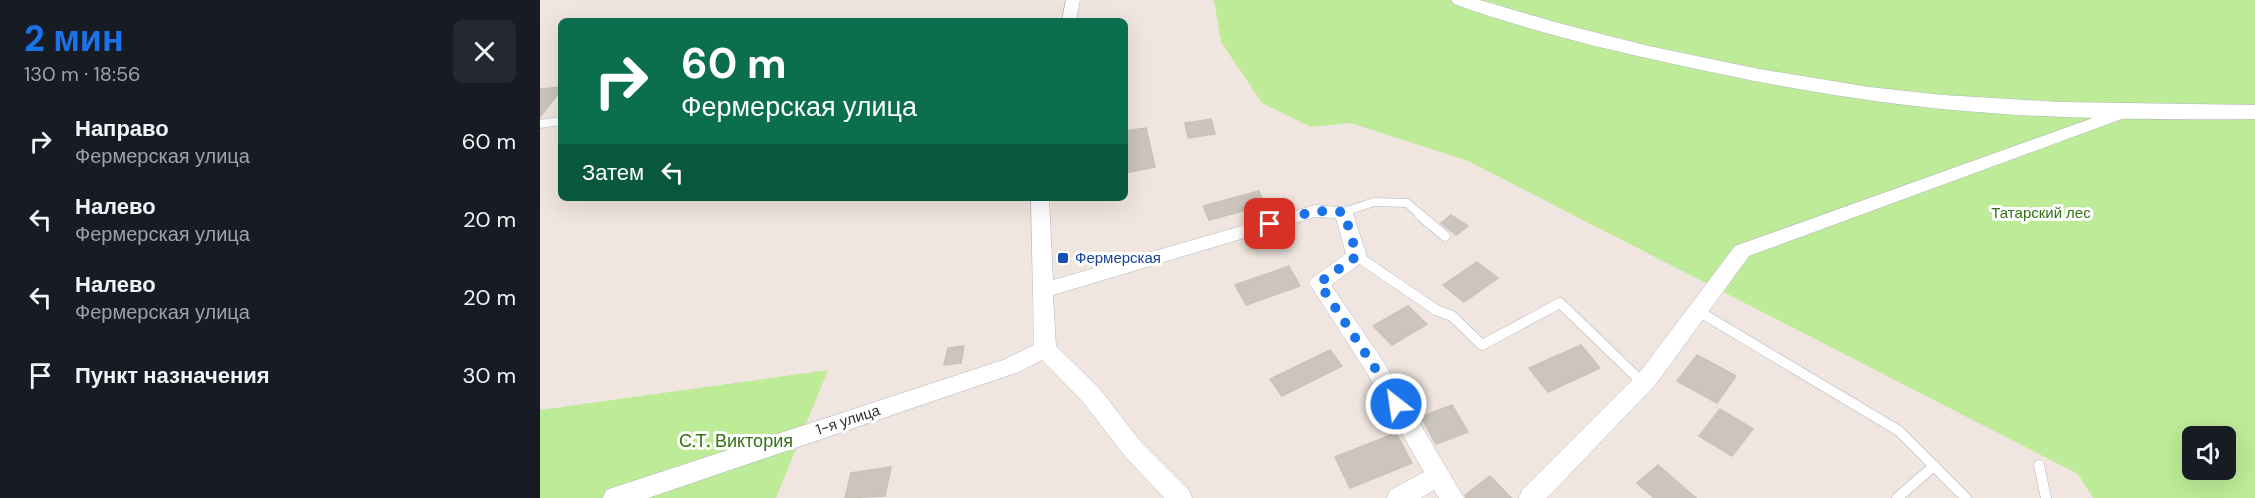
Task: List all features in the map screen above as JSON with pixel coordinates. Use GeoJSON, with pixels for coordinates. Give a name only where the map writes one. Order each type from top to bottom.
{"type":"FeatureCollection","features":[{"type":"Feature","properties":{"kind":"main road"},"geometry":{"type":"LineString","coordinates":[[1461,0],[1626,47],[1716,67],[1826,87],[1942,102],[2121,113],[2255,112]]}},
{"type":"Feature","properties":{"kind":"street"},"geometry":{"type":"LineString","coordinates":[[1070,18],[1073,0]]}},
{"type":"Feature","properties":{"kind":"street"},"geometry":{"type":"LineString","coordinates":[[1531,498],[1643,383],[1742,251],[2121,113]]}},
{"type":"Feature","properties":{"kind":"street"},"geometry":{"type":"LineString","coordinates":[[1040,201],[1045,290],[1045,349],[1091,395],[1132,448],[1180,498]]}},
{"type":"Feature","properties":{"kind":"street"},"geometry":{"type":"LineString","coordinates":[[1045,290],[1315,211],[1344,212],[1357,256],[1319,283],[1375,368],[1452,498]]}},
{"type":"Feature","properties":{"kind":"street","name":"1-я улица"},"geometry":{"type":"LineString","coordinates":[[615,498],[1011,366],[1045,349]]}},
{"type":"Feature","properties":{"kind":"street"},"geometry":{"type":"LineString","coordinates":[[1399,498],[1438,476]]}},
{"type":"Feature","properties":{"kind":"lane"},"geometry":{"type":"LineString","coordinates":[[540,124],[558,121]]}},
{"type":"Feature","properties":{"kind":"lane"},"geometry":{"type":"LineString","coordinates":[[1344,212],[1374,202],[1407,203],[1445,236]]}},
{"type":"Feature","properties":{"kind":"lane"},"geometry":{"type":"LineString","coordinates":[[1357,256],[1436,310],[1452,316],[1482,345],[1560,303],[1643,383]]}},
{"type":"Feature","properties":{"kind":"lane"},"geometry":{"type":"LineString","coordinates":[[1698,311],[1899,431],[1966,498]]}},
{"type":"Feature","properties":{"kind":"lane"},"geometry":{"type":"LineString","coordinates":[[2039,465],[2046,498]]}},
{"type":"Feature","properties":{"kind":"lane"},"geometry":{"type":"LineString","coordinates":[[1897,498],[1934,466]]}},
{"type":"Feature","properties":{"kind":"green space","name":"Татарский лес"},"geometry":{"type":"Polygon","coordinates":[[[1214,0],[2255,0],[2255,498],[2093,498],[2078,474],[1468,161],[1351,123],[1311,127],[1262,103],[1221,42],[1214,0]]]}},
{"type":"Feature","properties":{"kind":"green space","name":"С.Т. Виктория"},"geometry":{"type":"Polygon","coordinates":[[[828,370],[776,498],[540,498],[540,410],[828,370]]]}},
{"type":"Feature","properties":{"kind":"building"},"geometry":{"type":"Polygon","coordinates":[[[558,87],[558,94],[540,117],[540,89],[558,87]]]}},
{"type":"Feature","properties":{"kind":"building"},"geometry":{"type":"Polygon","coordinates":[[[1211,119],[1215,134],[1188,138],[1185,123],[1211,119]]]}},
{"type":"Feature","properties":{"kind":"building"},"geometry":{"type":"Polygon","coordinates":[[[1146,128],[1155,167],[1128,172],[1128,131],[1146,128]]]}},
{"type":"Feature","properties":{"kind":"building"},"geometry":{"type":"Polygon","coordinates":[[[1259,191],[1265,205],[1209,220],[1203,206],[1259,191]]]}},
{"type":"Feature","properties":{"kind":"building"},"geometry":{"type":"Polygon","coordinates":[[[1451,215],[1468,226],[1456,235],[1441,223],[1451,215]]]}},
{"type":"Feature","properties":{"kind":"building"},"geometry":{"type":"Polygon","coordinates":[[[1477,262],[1498,278],[1464,302],[1443,285],[1477,262]]]}},
{"type":"Feature","properties":{"kind":"building"},"geometry":{"type":"Polygon","coordinates":[[[1289,266],[1300,286],[1246,305],[1235,285],[1289,266]]]}},
{"type":"Feature","properties":{"kind":"building"},"geometry":{"type":"Polygon","coordinates":[[[1408,306],[1427,324],[1392,345],[1373,326],[1408,306]]]}},
{"type":"Feature","properties":{"kind":"building"},"geometry":{"type":"Polygon","coordinates":[[[1581,345],[1600,368],[1548,392],[1529,368],[1581,345]]]}},
{"type":"Feature","properties":{"kind":"building"},"geometry":{"type":"Polygon","coordinates":[[[964,346],[961,363],[944,365],[948,348],[964,346]]]}},
{"type":"Feature","properties":{"kind":"building"},"geometry":{"type":"Polygon","coordinates":[[[1330,350],[1342,366],[1282,396],[1270,379],[1330,350]]]}},
{"type":"Feature","properties":{"kind":"building"},"geometry":{"type":"Polygon","coordinates":[[[1697,355],[1736,376],[1717,403],[1677,381],[1697,355]]]}},
{"type":"Feature","properties":{"kind":"building"},"geometry":{"type":"Polygon","coordinates":[[[1452,405],[1468,432],[1436,444],[1421,417],[1452,405]]]}},
{"type":"Feature","properties":{"kind":"building"},"geometry":{"type":"Polygon","coordinates":[[[1720,409],[1753,429],[1732,456],[1699,436],[1720,409]]]}},
{"type":"Feature","properties":{"kind":"building"},"geometry":{"type":"Polygon","coordinates":[[[1396,433],[1412,463],[1350,488],[1335,457],[1396,433]]]}},
{"type":"Feature","properties":{"kind":"building"},"geometry":{"type":"Polygon","coordinates":[[[1658,465],[1696,498],[1654,498],[1637,483],[1658,465]]]}},
{"type":"Feature","properties":{"kind":"building"},"geometry":{"type":"Polygon","coordinates":[[[891,467],[885,496],[845,498],[851,473],[891,467]]]}},
{"type":"Feature","properties":{"kind":"building"},"geometry":{"type":"Polygon","coordinates":[[[1490,476],[1511,498],[1466,498],[1465,495],[1490,476]]]}},
{"type":"Feature","properties":{"kind":"place","name":"Фермерская"},"geometry":{"type":"Point","coordinates":[1063,258]}},
{"type":"Feature","properties":{"kind":"route"},"geometry":{"type":"LineString","coordinates":[[1270,224],[1315,211],[1344,212],[1357,256],[1319,283],[1396,404]]}}]}
